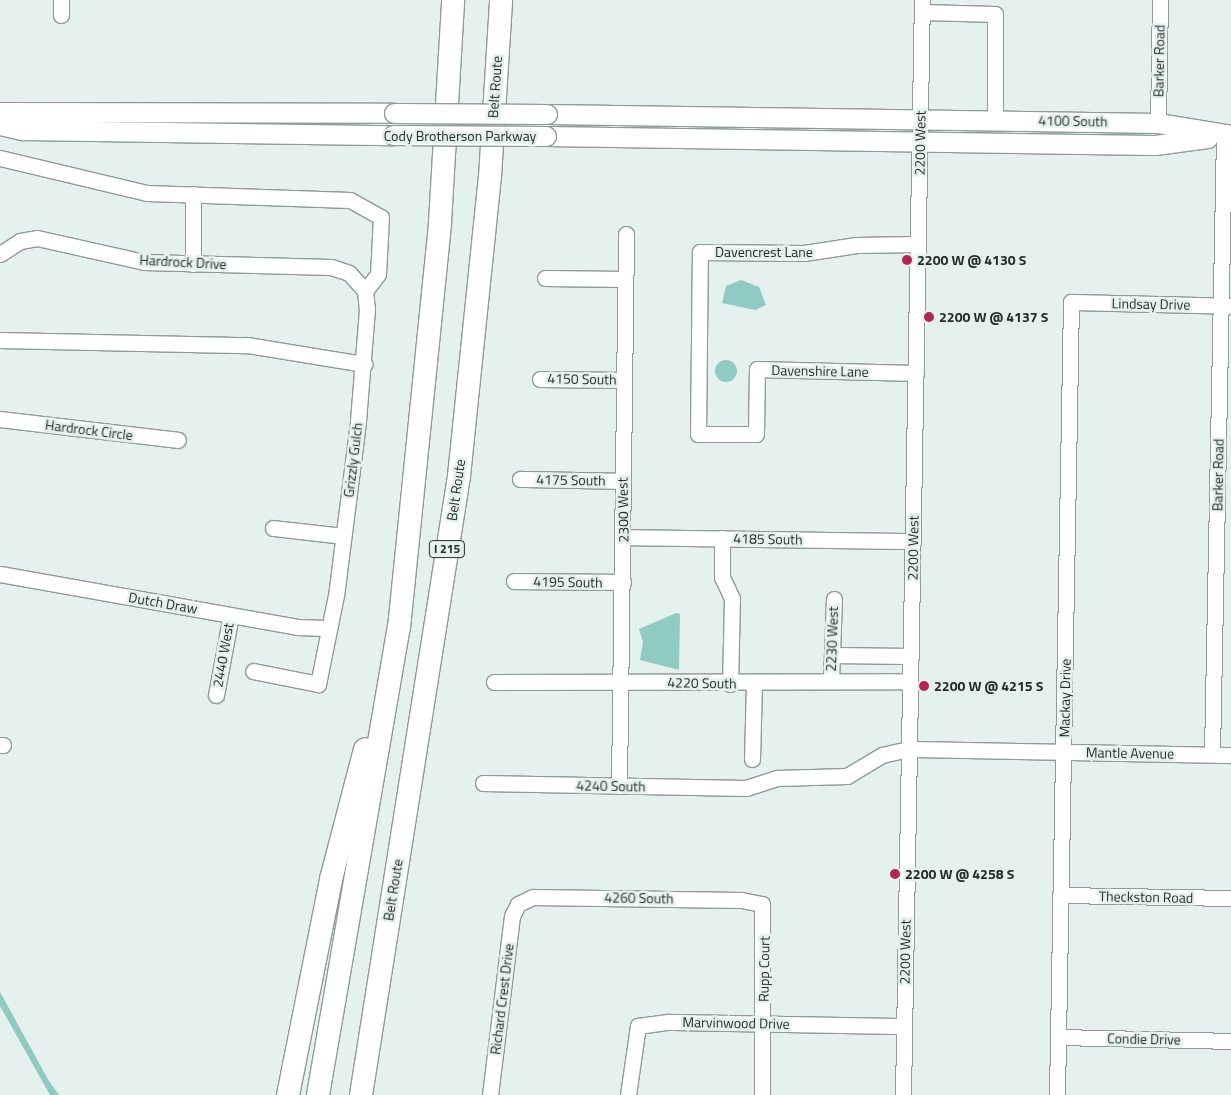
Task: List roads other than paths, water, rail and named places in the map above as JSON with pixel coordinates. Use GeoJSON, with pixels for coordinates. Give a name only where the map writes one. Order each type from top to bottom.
{"type":"FeatureCollection","features":[{"type":"Feature","properties":{"kind":"highway","name":"I 215"},"geometry":{"type":"LineString","coordinates":[[318,1095],[399,628],[439,231],[453,0]]}},
{"type":"Feature","properties":{"kind":"highway","name":"Belt Route"},"geometry":{"type":"LineString","coordinates":[[361,1095],[459,476],[490,178],[501,0]]}},
{"type":"Feature","properties":{"kind":"highway"},"geometry":{"type":"LineString","coordinates":[[288,1095],[335,862],[399,628]]}},
{"type":"Feature","properties":{"kind":"main road","name":"Cody Brotherson Parkway"},"geometry":{"type":"LineString","coordinates":[[0,112],[394,113],[920,118]]}},
{"type":"Feature","properties":{"kind":"main road","name":"4100 South"},"geometry":{"type":"LineString","coordinates":[[920,118],[1158,123],[1228,135]]}},
{"type":"Feature","properties":{"kind":"main road","name":"Cody Brotherson Parkway"},"geometry":{"type":"LineString","coordinates":[[0,125],[22,130],[920,140]]}},
{"type":"Feature","properties":{"kind":"main road","name":"4100 South"},"geometry":{"type":"LineString","coordinates":[[920,140],[1155,145],[1228,135]]}},
{"type":"Feature","properties":{"kind":"street","name":"Barker Road"},"geometry":{"type":"LineString","coordinates":[[1158,123],[1160,0]]}},
{"type":"Feature","properties":{"kind":"street","name":"2200 West"},"geometry":{"type":"LineString","coordinates":[[903,1095],[922,6]]}},
{"type":"Feature","properties":{"kind":"street"},"geometry":{"type":"LineString","coordinates":[[922,6],[995,14],[995,120]]}},
{"type":"Feature","properties":{"kind":"street","name":"Barker Road"},"geometry":{"type":"LineString","coordinates":[[1212,754],[1226,306],[1228,135]]}},
{"type":"Feature","properties":{"kind":"street"},"geometry":{"type":"LineString","coordinates":[[0,158],[147,194],[332,196],[381,217],[378,274],[365,291]]}},
{"type":"Feature","properties":{"kind":"street"},"geometry":{"type":"LineString","coordinates":[[192,264],[193,194]]}},
{"type":"Feature","properties":{"kind":"street","name":"2300 West"},"geometry":{"type":"LineString","coordinates":[[619,786],[624,537],[622,481],[626,234]]}},
{"type":"Feature","properties":{"kind":"street","name":"Hardrock Drive"},"geometry":{"type":"LineString","coordinates":[[1,249],[37,238],[144,262],[331,267],[349,273],[365,291]]}},
{"type":"Feature","properties":{"kind":"street","name":"Davencrest Lane"},"geometry":{"type":"LineString","coordinates":[[698,434],[700,252],[804,253],[856,245],[918,244]]}},
{"type":"Feature","properties":{"kind":"street"},"geometry":{"type":"LineString","coordinates":[[545,278],[625,279]]}},
{"type":"Feature","properties":{"kind":"street","name":"Grizzly Gulch"},"geometry":{"type":"LineString","coordinates":[[253,671],[318,684],[343,536],[364,364],[365,291]]}},
{"type":"Feature","properties":{"kind":"street","name":"Lindsay Drive"},"geometry":{"type":"LineString","coordinates":[[1071,302],[1226,306]]}},
{"type":"Feature","properties":{"kind":"street","name":"Mackay Drive"},"geometry":{"type":"LineString","coordinates":[[1057,1095],[1071,302]]}},
{"type":"Feature","properties":{"kind":"street"},"geometry":{"type":"LineString","coordinates":[[0,340],[248,345],[364,364]]}},
{"type":"Feature","properties":{"kind":"street","name":"Davenshire Lane"},"geometry":{"type":"LineString","coordinates":[[698,434],[756,434],[757,369],[916,373]]}},
{"type":"Feature","properties":{"kind":"street","name":"4150 South"},"geometry":{"type":"LineString","coordinates":[[540,379],[624,380]]}},
{"type":"Feature","properties":{"kind":"street","name":"Hardrock Circle"},"geometry":{"type":"LineString","coordinates":[[0,419],[178,440]]}},
{"type":"Feature","properties":{"kind":"street","name":"4175 South"},"geometry":{"type":"LineString","coordinates":[[520,479],[622,481]]}},
{"type":"Feature","properties":{"kind":"street"},"geometry":{"type":"LineString","coordinates":[[273,528],[343,536]]}},
{"type":"Feature","properties":{"kind":"street","name":"4185 South"},"geometry":{"type":"LineString","coordinates":[[624,537],[913,541]]}},
{"type":"Feature","properties":{"kind":"street"},"geometry":{"type":"LineString","coordinates":[[722,538],[722,576],[732,598],[730,684]]}},
{"type":"Feature","properties":{"kind":"street","name":"Dutch Draw"},"geometry":{"type":"LineString","coordinates":[[0,574],[230,615],[326,628]]}},
{"type":"Feature","properties":{"kind":"street","name":"4195 South"},"geometry":{"type":"LineString","coordinates":[[514,581],[623,582]]}},
{"type":"Feature","properties":{"kind":"street","name":"2230 West"},"geometry":{"type":"LineString","coordinates":[[831,680],[834,599]]}},
{"type":"Feature","properties":{"kind":"street","name":"2440 West"},"geometry":{"type":"LineString","coordinates":[[216,695],[230,615]]}},
{"type":"Feature","properties":{"kind":"street"},"geometry":{"type":"LineString","coordinates":[[832,655],[911,656]]}},
{"type":"Feature","properties":{"kind":"street","name":"4220 South"},"geometry":{"type":"LineString","coordinates":[[494,682],[754,684],[831,680],[910,681]]}},
{"type":"Feature","properties":{"kind":"street"},"geometry":{"type":"LineString","coordinates":[[752,759],[754,684]]}},
{"type":"Feature","properties":{"kind":"street","name":"Mantle Avenue"},"geometry":{"type":"LineString","coordinates":[[909,749],[1231,755]]}},
{"type":"Feature","properties":{"kind":"street","name":"4240 South"},"geometry":{"type":"LineString","coordinates":[[483,783],[739,788],[776,778],[847,776],[882,754],[909,749]]}},
{"type":"Feature","properties":{"kind":"street","name":"Theckston Road"},"geometry":{"type":"LineString","coordinates":[[1060,895],[1231,898]]}},
{"type":"Feature","properties":{"kind":"street","name":"4260 South"},"geometry":{"type":"LineString","coordinates":[[518,904],[533,897],[741,900],[762,904]]}},
{"type":"Feature","properties":{"kind":"street","name":"Richard Crest Drive"},"geometry":{"type":"LineString","coordinates":[[490,1095],[518,904]]}},
{"type":"Feature","properties":{"kind":"street","name":"Rupp Court"},"geometry":{"type":"LineString","coordinates":[[762,904],[764,1024],[762,1095]]}},
{"type":"Feature","properties":{"kind":"street","name":"Marvinwood Drive"},"geometry":{"type":"LineString","coordinates":[[628,1095],[638,1026],[764,1024],[904,1026]]}},
{"type":"Feature","properties":{"kind":"street","name":"Condie Drive"},"geometry":{"type":"LineString","coordinates":[[1058,1037],[1231,1041]]}},
{"type":"Feature","properties":{"kind":"place","name":"2200 W @ 4130 S"},"geometry":{"type":"Point","coordinates":[907,260]}},
{"type":"Feature","properties":{"kind":"place","name":"2200 W @ 4137 S"},"geometry":{"type":"Point","coordinates":[929,317]}},
{"type":"Feature","properties":{"kind":"place","name":"2200 W @ 4215 S"},"geometry":{"type":"Point","coordinates":[924,686]}},
{"type":"Feature","properties":{"kind":"place","name":"2200 W @ 4258 S"},"geometry":{"type":"Point","coordinates":[895,874]}}]}
